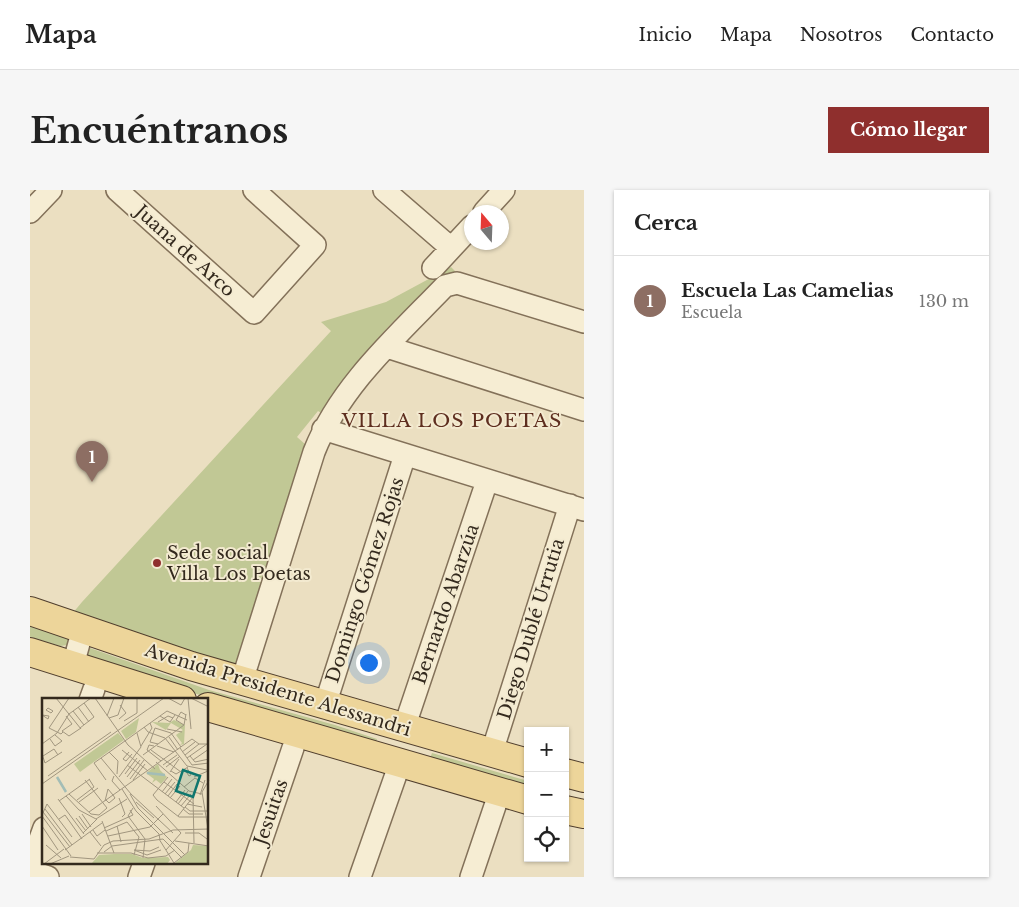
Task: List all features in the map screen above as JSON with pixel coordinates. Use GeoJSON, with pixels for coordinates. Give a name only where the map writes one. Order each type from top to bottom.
{"type":"FeatureCollection","features":[{"type":"Feature","properties":{"kind":"main road","name":"Avenida Presidente Alessandri"},"geometry":{"type":"LineString","coordinates":[[30,612],[191,666],[524,761]]}},
{"type":"Feature","properties":{"kind":"main road","name":"Avenida Presidente Alessandri"},"geometry":{"type":"LineString","coordinates":[[30,652],[176,698]]}},
{"type":"Feature","properties":{"kind":"main road","name":"Avenida Presidente Alessandri"},"geometry":{"type":"LineString","coordinates":[[209,707],[524,799]]}},
{"type":"Feature","properties":{"kind":"main road"},"geometry":{"type":"LineString","coordinates":[[569,775],[584,778]]}},
{"type":"Feature","properties":{"kind":"main road"},"geometry":{"type":"LineString","coordinates":[[569,811],[584,814]]}},
{"type":"Feature","properties":{"kind":"street"},"geometry":{"type":"LineString","coordinates":[[30,212],[51,190]]}},
{"type":"Feature","properties":{"kind":"street","name":"Juana de Arco"},"geometry":{"type":"LineString","coordinates":[[117,190],[254,313],[315,245],[254,190]]}},
{"type":"Feature","properties":{"kind":"street"},"geometry":{"type":"LineString","coordinates":[[384,190],[451,248]]}},
{"type":"Feature","properties":{"kind":"street"},"geometry":{"type":"LineString","coordinates":[[490,205],[504,190]]}},
{"type":"Feature","properties":{"kind":"street"},"geometry":{"type":"LineString","coordinates":[[433,268],[464,234]]}},
{"type":"Feature","properties":{"kind":"street"},"geometry":{"type":"LineString","coordinates":[[242,681],[323,429],[354,385],[445,286],[457,283],[584,322]]}},
{"type":"Feature","properties":{"kind":"street"},"geometry":{"type":"LineString","coordinates":[[387,347],[584,410]]}},
{"type":"Feature","properties":{"kind":"street"},"geometry":{"type":"LineString","coordinates":[[323,429],[577,508]]}},
{"type":"Feature","properties":{"kind":"street","name":"Domingo Gómez Rojas"},"geometry":{"type":"LineString","coordinates":[[325,704],[405,455]]}},
{"type":"Feature","properties":{"kind":"street","name":"Bernardo Abarzúa"},"geometry":{"type":"LineString","coordinates":[[404,728],[487,481]]}},
{"type":"Feature","properties":{"kind":"street","name":"Diego Dublé Urrutia"},"geometry":{"type":"LineString","coordinates":[[492,752],[577,508]]}},
{"type":"Feature","properties":{"kind":"street"},"geometry":{"type":"LineString","coordinates":[[73,666],[83,629]]}},
{"type":"Feature","properties":{"kind":"street","name":"Jesuitas"},"geometry":{"type":"LineString","coordinates":[[249,877],[293,748]]}},
{"type":"Feature","properties":{"kind":"street"},"geometry":{"type":"LineString","coordinates":[[360,877],[400,762]]}},
{"type":"Feature","properties":{"kind":"street"},"geometry":{"type":"LineString","coordinates":[[471,877],[495,806]]}},
{"type":"Feature","properties":{"kind":"street"},"geometry":{"type":"LineString","coordinates":[[30,866],[42,833]]}},
{"type":"Feature","properties":{"kind":"street"},"geometry":{"type":"LineString","coordinates":[[139,877],[144,864]]}},
{"type":"Feature","properties":{"kind":"street"},"geometry":{"type":"LineString","coordinates":[[30,871],[48,877]]}},
{"type":"Feature","properties":{"kind":"green space"},"geometry":{"type":"Polygon","coordinates":[[[451,267],[456,272],[412,305],[387,328],[358,364],[324,415],[318,411],[297,437],[306,445],[238,667],[72,614],[331,331],[321,322],[386,302],[451,267]]]}},
{"type":"Feature","properties":{"kind":"green space"},"geometry":{"type":"Polygon","coordinates":[[[30,622],[70,639],[68,645],[60,646],[30,637],[30,622]]]}},
{"type":"Feature","properties":{"kind":"green space"},"geometry":{"type":"Polygon","coordinates":[[[90,648],[209,690],[335,725],[377,739],[375,746],[266,715],[122,669],[87,656],[88,649],[90,648]]]}},
{"type":"Feature","properties":{"kind":"green space"},"geometry":{"type":"Polygon","coordinates":[[[432,753],[524,780],[524,788],[429,761],[432,753]]]}},
{"type":"Feature","properties":{"kind":"place","name":"Escuela Las Camelias"},"geometry":{"type":"Point","coordinates":[92,482]}},
{"type":"Feature","properties":{"kind":"place","name":"Sede social Villa Los Poetas"},"geometry":{"type":"Point","coordinates":[157,563]}},
{"type":"Feature","properties":{"kind":"district","name":"VILLA LOS POETAS"},"geometry":{"type":"Point","coordinates":[452,420]}}]}
